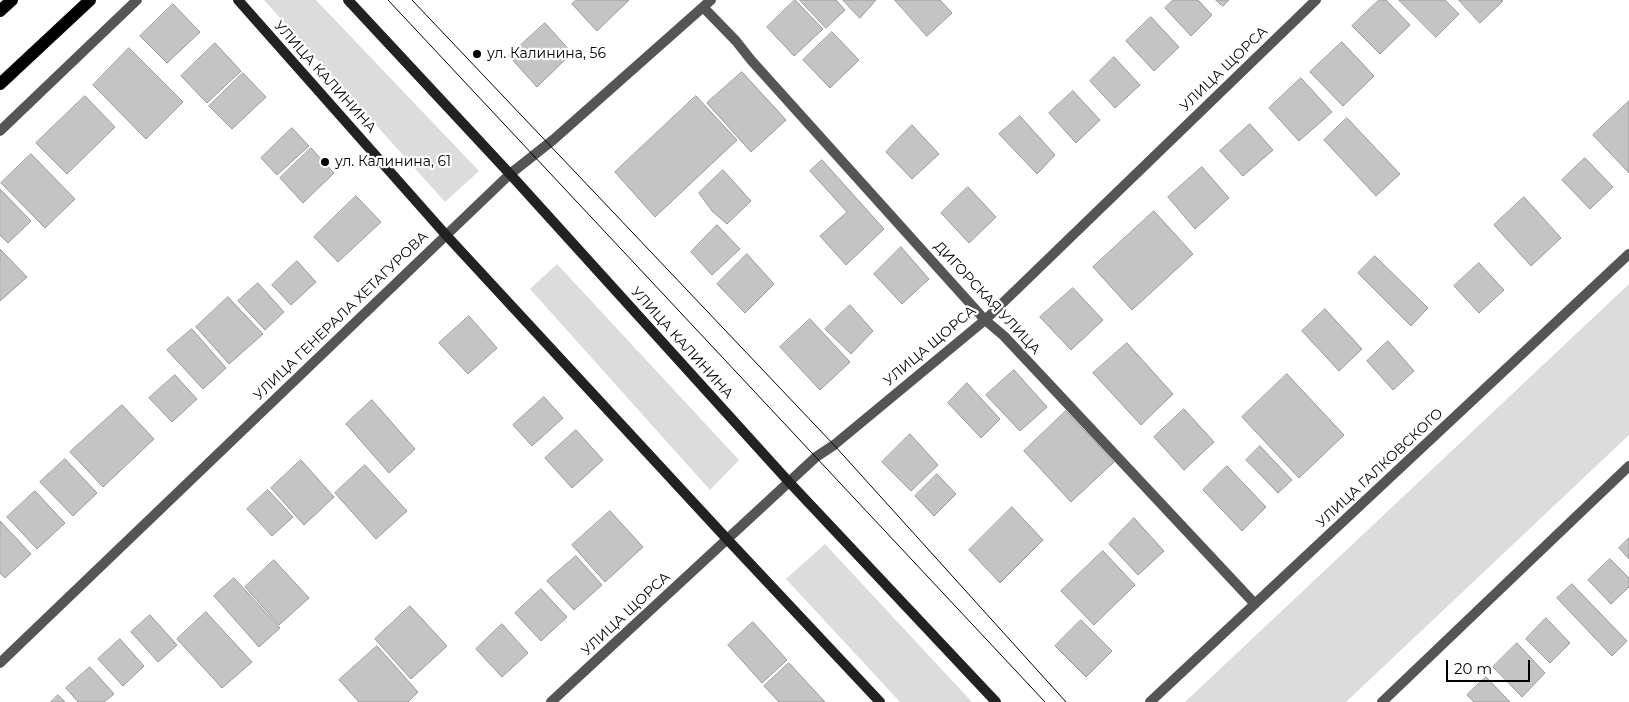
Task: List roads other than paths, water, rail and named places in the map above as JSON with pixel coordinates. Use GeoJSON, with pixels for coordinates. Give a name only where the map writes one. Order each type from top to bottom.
{"type":"FeatureCollection","features":[{"type":"Feature","properties":{"kind":"main road"},"geometry":{"type":"LineString","coordinates":[[0,11],[12,0]]}},
{"type":"Feature","properties":{"kind":"main road"},"geometry":{"type":"LineString","coordinates":[[0,84],[90,0]]}},
{"type":"Feature","properties":{"kind":"main road","name":"УЛИЦА КАЛИНИНА"},"geometry":{"type":"LineString","coordinates":[[238,0],[446,235],[880,702]]}},
{"type":"Feature","properties":{"kind":"main road","name":"УЛИЦА КАЛИНИНА"},"geometry":{"type":"LineString","coordinates":[[348,0],[510,174],[789,482],[996,702]]}},
{"type":"Feature","properties":{"kind":"street"},"geometry":{"type":"LineString","coordinates":[[0,131],[137,0]]}},
{"type":"Feature","properties":{"kind":"street","name":"УЛИЦА ГЕНЕРАЛА ХЕТАГУРОВА"},"geometry":{"type":"LineString","coordinates":[[0,663],[510,174],[553,140],[711,0]]}},
{"type":"Feature","properties":{"kind":"street","name":"УЛИЦА ЩОРСА"},"geometry":{"type":"LineString","coordinates":[[552,702],[816,458],[985,320],[1316,0]]}},
{"type":"Feature","properties":{"kind":"street","name":"ДИГОРСКАЯ УЛИЦА"},"geometry":{"type":"LineString","coordinates":[[703,7],[736,41],[985,320],[1004,336],[1255,604]]}},
{"type":"Feature","properties":{"kind":"street","name":"УЛИЦА ГАЛКОВСКОГО"},"geometry":{"type":"LineString","coordinates":[[1150,702],[1629,254]]}},
{"type":"Feature","properties":{"kind":"street"},"geometry":{"type":"LineString","coordinates":[[1382,702],[1629,466]]}},
{"type":"Feature","properties":{"kind":"tram line"},"geometry":{"type":"LineString","coordinates":[[388,0],[1045,702]]}},
{"type":"Feature","properties":{"kind":"tram line"},"geometry":{"type":"LineString","coordinates":[[412,0],[834,445],[1066,702]]}},
{"type":"Feature","properties":{"kind":"place","name":"ул. Калинина, 56"},"geometry":{"type":"Point","coordinates":[477,54]}},
{"type":"Feature","properties":{"kind":"place","name":"ул. Калинина, 61"},"geometry":{"type":"Point","coordinates":[325,162]}}]}
